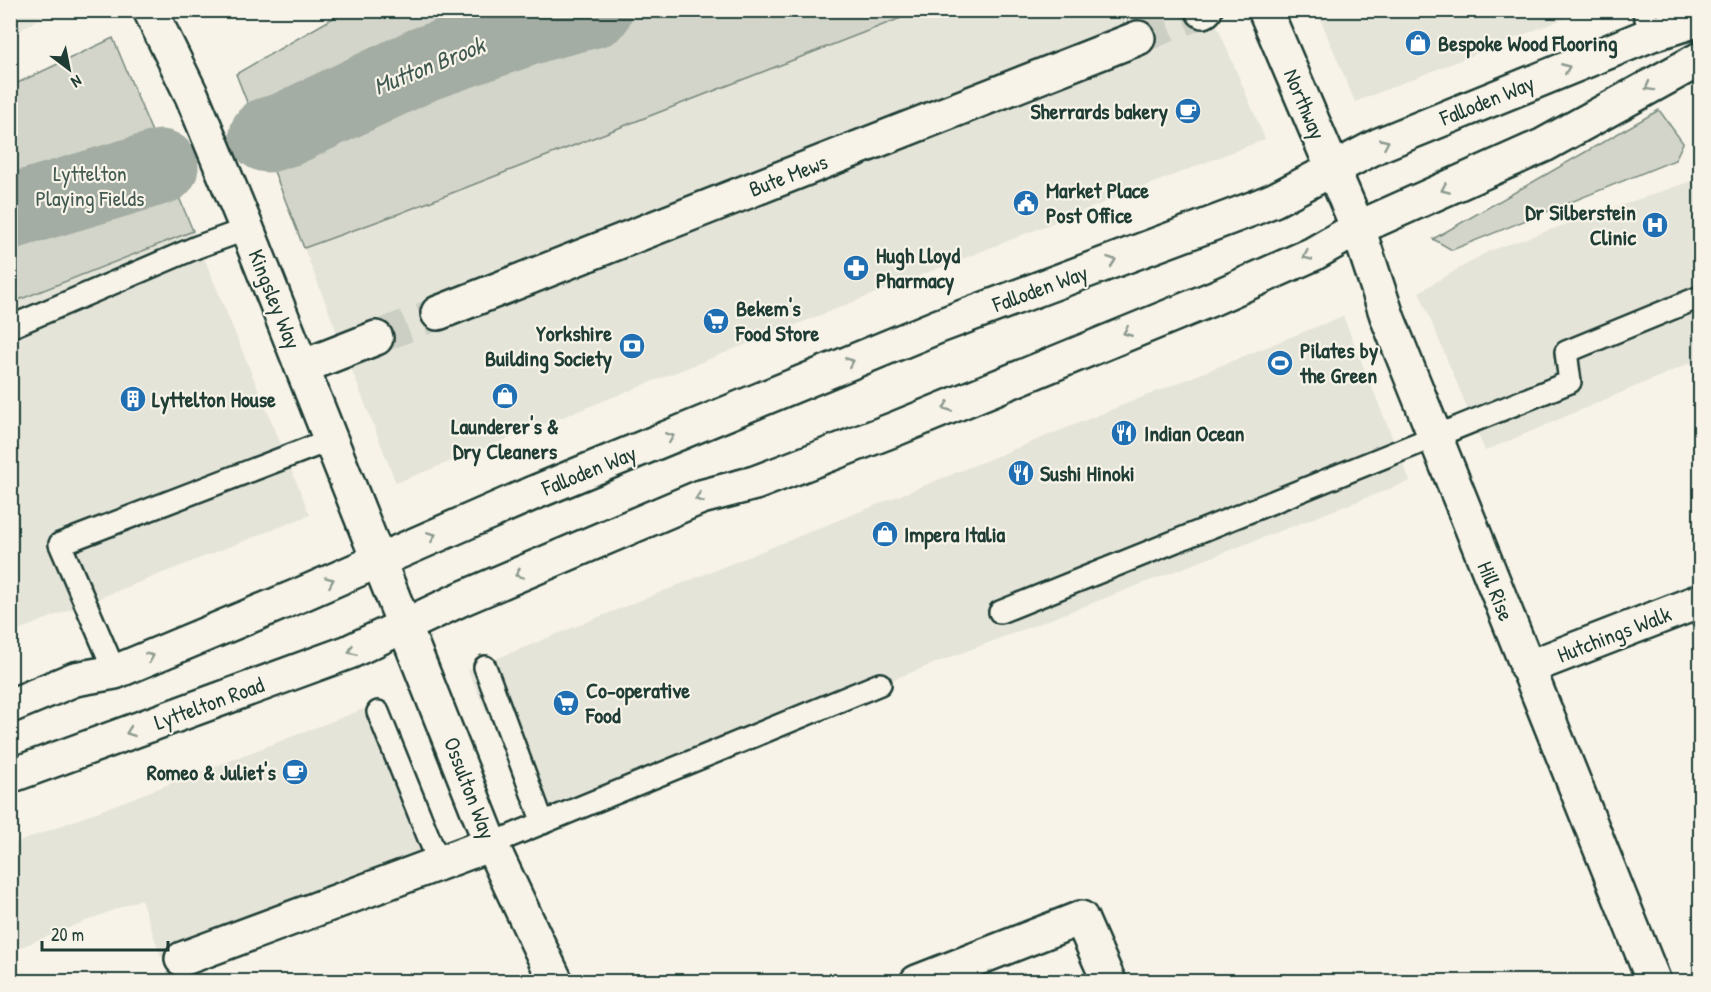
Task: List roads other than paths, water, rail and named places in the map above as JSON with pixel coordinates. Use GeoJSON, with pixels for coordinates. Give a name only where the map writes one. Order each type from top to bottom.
{"type":"FeatureCollection","features":[{"type":"Feature","properties":{"kind":"main road","name":"Kingsley Way"},"geometry":{"type":"LineString","coordinates":[[150,10],[192,96],[391,591]]}},
{"type":"Feature","properties":{"kind":"main road","name":"Northway"},"geometry":{"type":"LineString","coordinates":[[1265,10],[1339,184]]}},
{"type":"Feature","properties":{"kind":"main road","name":"Falloden Way"},"geometry":{"type":"LineString","coordinates":[[379,560],[531,494],[939,326],[1259,206],[1339,184],[1379,145],[1648,22],[1701,19]]}},
{"type":"Feature","properties":{"kind":"main road","name":"Bute Mews"},"geometry":{"type":"LineString","coordinates":[[438,313],[1138,38]]}},
{"type":"Feature","properties":{"kind":"main road"},"geometry":{"type":"LineString","coordinates":[[405,626],[461,599],[701,497],[755,483],[895,429],[1214,298],[1313,254],[1358,228],[1544,145],[1701,59]]}},
{"type":"Feature","properties":{"kind":"main road","name":"Hill Rise"},"geometry":{"type":"LineString","coordinates":[[1339,184],[1358,228],[1388,319],[1654,981]]}},
{"type":"Feature","properties":{"kind":"main road"},"geometry":{"type":"LineString","coordinates":[[302,367],[376,338]]}},
{"type":"Feature","properties":{"kind":"main road"},"geometry":{"type":"LineString","coordinates":[[13,697],[75,679],[115,672],[379,560]]}},
{"type":"Feature","properties":{"kind":"main road","name":"Ossulton Way"},"geometry":{"type":"LineString","coordinates":[[391,591],[491,844],[556,981]]}},
{"type":"Feature","properties":{"kind":"main road","name":"Hutchings Walk"},"geometry":{"type":"LineString","coordinates":[[1527,668],[1701,601]]}},
{"type":"Feature","properties":{"kind":"main road","name":"Lyttelton Road"},"geometry":{"type":"LineString","coordinates":[[10,776],[349,652],[405,626]]}},
{"type":"Feature","properties":{"kind":"main road"},"geometry":{"type":"LineString","coordinates":[[184,972],[439,863],[491,844]]}},
{"type":"Feature","properties":{"kind":"main road"},"geometry":{"type":"LineString","coordinates":[[917,981],[1081,918],[1108,981]]}},
{"type":"Feature","properties":{"kind":"lane"},"geometry":{"type":"LineString","coordinates":[[10,327],[197,247],[247,229]]}},
{"type":"Feature","properties":{"kind":"lane"},"geometry":{"type":"LineString","coordinates":[[1000,612],[1570,382],[1566,352],[1701,297]]}},
{"type":"Feature","properties":{"kind":"lane"},"geometry":{"type":"LineString","coordinates":[[115,672],[60,544],[330,440]]}},
{"type":"Feature","properties":{"kind":"lane"},"geometry":{"type":"LineString","coordinates":[[485,667],[543,823]]}},
{"type":"Feature","properties":{"kind":"lane"},"geometry":{"type":"LineString","coordinates":[[491,844],[880,684]]}},
{"type":"Feature","properties":{"kind":"lane"},"geometry":{"type":"LineString","coordinates":[[378,712],[439,863]]}},
{"type":"Feature","properties":{"kind":"waterway","name":"Mutton Brook"},"geometry":{"type":"LineString","coordinates":[[267,135],[287,129],[424,64],[540,24],[595,10]]}},
{"type":"Feature","properties":{"kind":"waterway","name":"Mutton Brook"},"geometry":{"type":"LineString","coordinates":[[10,212],[161,167]]}},
{"type":"Feature","properties":{"kind":"tunnel"},"geometry":{"type":"LineString","coordinates":[[1138,38],[1203,11]]}},
{"type":"Feature","properties":{"kind":"tunnel"},"geometry":{"type":"LineString","coordinates":[[376,338],[438,313]]}},
{"type":"Feature","properties":{"kind":"place","name":"Bespoke Wood Flooring"},"geometry":{"type":"Point","coordinates":[1418,43]}},
{"type":"Feature","properties":{"kind":"place","name":"Sherrards bakery"},"geometry":{"type":"Point","coordinates":[1188,111]}},
{"type":"Feature","properties":{"kind":"place","name":"Market Place Post Office"},"geometry":{"type":"Point","coordinates":[1026,203]}},
{"type":"Feature","properties":{"kind":"place","name":"Dr Silberstein Clinic"},"geometry":{"type":"Point","coordinates":[1655,225]}},
{"type":"Feature","properties":{"kind":"place","name":"Hugh Lloyd Pharmacy"},"geometry":{"type":"Point","coordinates":[856,268]}},
{"type":"Feature","properties":{"kind":"place","name":"Bekem's Food Store"},"geometry":{"type":"Point","coordinates":[716,321]}},
{"type":"Feature","properties":{"kind":"place","name":"Yorkshire Building Society"},"geometry":{"type":"Point","coordinates":[632,346]}},
{"type":"Feature","properties":{"kind":"place","name":"Pilates by the Green"},"geometry":{"type":"Point","coordinates":[1280,363]}},
{"type":"Feature","properties":{"kind":"place","name":"Launderer's & Dry Cleaners"},"geometry":{"type":"Point","coordinates":[505,396]}},
{"type":"Feature","properties":{"kind":"place","name":"Lyttelton House"},"geometry":{"type":"Point","coordinates":[133,399]}},
{"type":"Feature","properties":{"kind":"place","name":"Indian Ocean"},"geometry":{"type":"Point","coordinates":[1124,433]}},
{"type":"Feature","properties":{"kind":"place","name":"Sushi Hinoki"},"geometry":{"type":"Point","coordinates":[1021,473]}},
{"type":"Feature","properties":{"kind":"place","name":"Impera Italia"},"geometry":{"type":"Point","coordinates":[885,534]}},
{"type":"Feature","properties":{"kind":"place","name":"Co-operative Food"},"geometry":{"type":"Point","coordinates":[566,703]}},
{"type":"Feature","properties":{"kind":"place","name":"Romeo & Juliet's"},"geometry":{"type":"Point","coordinates":[295,772]}},
{"type":"Feature","properties":{"kind":"park label","name":"Lyttelton Playing Fields"},"geometry":{"type":"Point","coordinates":[90,186]}}]}
